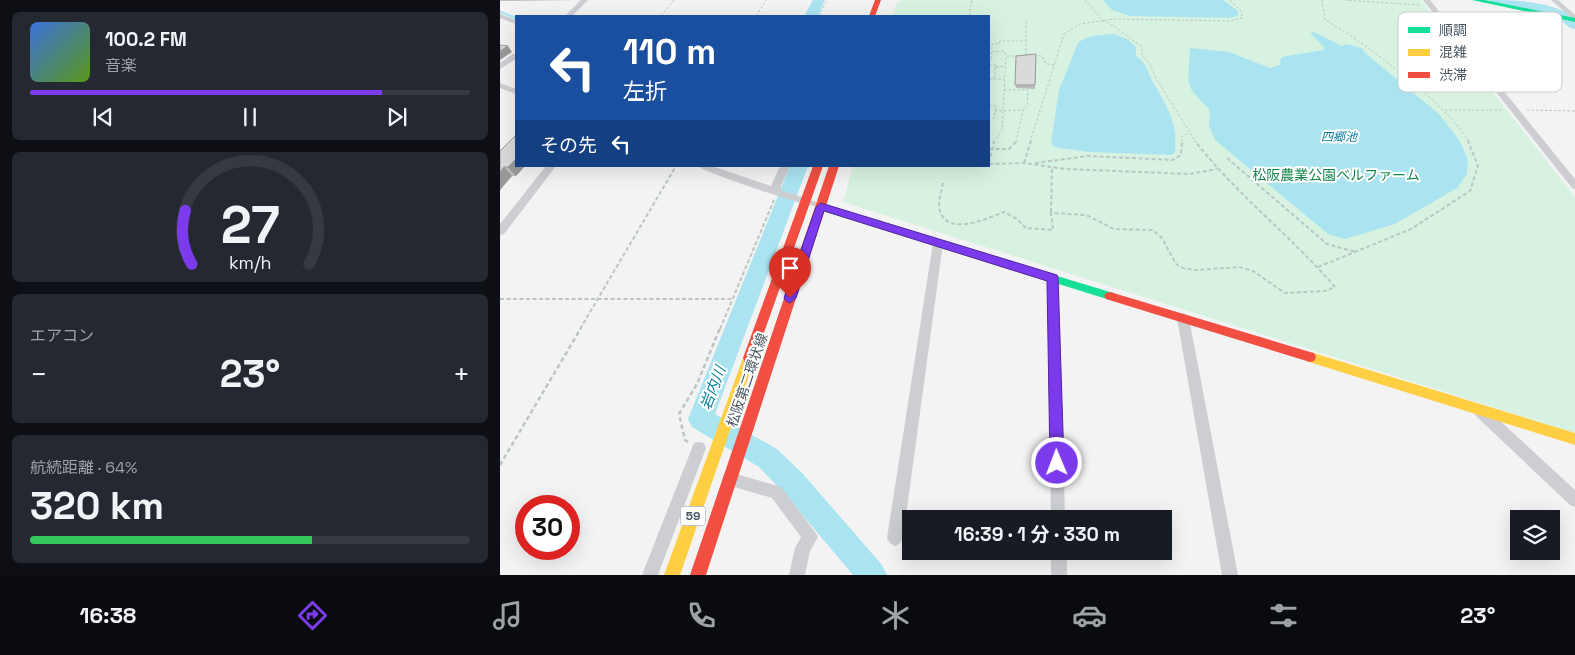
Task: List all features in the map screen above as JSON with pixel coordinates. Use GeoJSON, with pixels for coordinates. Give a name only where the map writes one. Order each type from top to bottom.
{"type":"FeatureCollection","features":[{"type":"Feature","properties":{"kind":"main road"},"geometry":{"type":"LineString","coordinates":[[872,15],[878,0]]}},
{"type":"Feature","properties":{"kind":"main road"},"geometry":{"type":"LineString","coordinates":[[884,15],[889,0]]}},
{"type":"Feature","properties":{"kind":"main road"},"geometry":{"type":"LineString","coordinates":[[1475,0],[1533,12]]}},
{"type":"Feature","properties":{"kind":"main road"},"geometry":{"type":"LineString","coordinates":[[1562,18],[1575,20]]}},
{"type":"Feature","properties":{"kind":"main road","name":"松阪第二環状線"},"geometry":{"type":"LineString","coordinates":[[672,575],[733,406],[800,200],[817,167]]}},
{"type":"Feature","properties":{"kind":"main road","name":"松阪第二環状線"},"geometry":{"type":"LineString","coordinates":[[698,575],[834,167]]}},
{"type":"Feature","properties":{"kind":"main road"},"geometry":{"type":"LineString","coordinates":[[821,207],[1575,439]]}},
{"type":"Feature","properties":{"kind":"street"},"geometry":{"type":"LineString","coordinates":[[569,15],[584,0]]}},
{"type":"Feature","properties":{"kind":"street"},"geometry":{"type":"LineString","coordinates":[[1554,0],[1575,20]]}},
{"type":"Feature","properties":{"kind":"street"},"geometry":{"type":"LineString","coordinates":[[1425,2],[1433,12]]}},
{"type":"Feature","properties":{"kind":"street"},"geometry":{"type":"LineString","coordinates":[[500,16],[515,22]]}},
{"type":"Feature","properties":{"kind":"street"},"geometry":{"type":"LineString","coordinates":[[500,67],[515,57]]}},
{"type":"Feature","properties":{"kind":"street"},"geometry":{"type":"LineString","coordinates":[[500,86],[515,92]]}},
{"type":"Feature","properties":{"kind":"street"},"geometry":{"type":"LineString","coordinates":[[1497,92],[1575,186]]}},
{"type":"Feature","properties":{"kind":"street"},"geometry":{"type":"LineString","coordinates":[[500,231],[550,167]]}},
{"type":"Feature","properties":{"kind":"street"},"geometry":{"type":"LineString","coordinates":[[705,167],[821,207]]}},
{"type":"Feature","properties":{"kind":"street"},"geometry":{"type":"LineString","coordinates":[[777,193],[776,186],[785,167]]}},
{"type":"Feature","properties":{"kind":"street"},"geometry":{"type":"LineString","coordinates":[[895,538],[938,243]]}},
{"type":"Feature","properties":{"kind":"street"},"geometry":{"type":"LineString","coordinates":[[1053,278],[1058,510]]}},
{"type":"Feature","properties":{"kind":"street"},"geometry":{"type":"LineString","coordinates":[[1183,318],[1230,575]]}},
{"type":"Feature","properties":{"kind":"street"},"geometry":{"type":"LineString","coordinates":[[1476,408],[1575,500]]}},
{"type":"Feature","properties":{"kind":"street"},"geometry":{"type":"LineString","coordinates":[[650,575],[699,448]]}},
{"type":"Feature","properties":{"kind":"street"},"geometry":{"type":"LineString","coordinates":[[730,479],[776,492],[810,537],[804,548],[797,575]]}},
{"type":"Feature","properties":{"kind":"street"},"geometry":{"type":"LineString","coordinates":[[1059,560],[1059,575]]}},
{"type":"Feature","properties":{"kind":"path"},"geometry":{"type":"LineString","coordinates":[[662,15],[674,0]]}},
{"type":"Feature","properties":{"kind":"path"},"geometry":{"type":"LineString","coordinates":[[757,15],[766,0]]}},
{"type":"Feature","properties":{"kind":"path"},"geometry":{"type":"LineString","coordinates":[[820,15],[827,0]]}},
{"type":"Feature","properties":{"kind":"path"},"geometry":{"type":"LineString","coordinates":[[970,15],[972,0]]}},
{"type":"Feature","properties":{"kind":"path"},"geometry":{"type":"LineString","coordinates":[[1051,213],[1086,215],[1114,229],[1153,230],[1162,238],[1176,264],[1183,268],[1197,270],[1238,267],[1253,271],[1285,293],[1325,291],[1335,287],[1318,267],[1217,169],[1189,134],[1157,80],[1149,62],[1142,56],[1142,47],[1111,24],[1102,20],[1085,0]]}},
{"type":"Feature","properties":{"kind":"path"},"geometry":{"type":"LineString","coordinates":[[1024,163],[1064,34],[1080,24],[1102,20],[1135,18],[1230,21],[1242,18],[1242,12],[1230,0]]}},
{"type":"Feature","properties":{"kind":"path"},"geometry":{"type":"LineString","coordinates":[[1322,0],[1325,20],[1367,46],[1398,71]]}},
{"type":"Feature","properties":{"kind":"path"},"geometry":{"type":"LineString","coordinates":[[1345,0],[1425,2]]}},
{"type":"Feature","properties":{"kind":"path"},"geometry":{"type":"LineString","coordinates":[[1026,21],[1026,55]]}},
{"type":"Feature","properties":{"kind":"path"},"geometry":{"type":"LineString","coordinates":[[1005,66],[996,67],[996,65],[990,65],[992,44],[999,44],[1000,41],[1026,41]]}},
{"type":"Feature","properties":{"kind":"path"},"geometry":{"type":"LineString","coordinates":[[992,52],[1004,51],[1006,56],[1004,79],[1002,131],[994,140],[990,150],[1003,152],[1010,150],[1016,145],[1019,122],[1027,106],[1028,90],[1004,90]]}},
{"type":"Feature","properties":{"kind":"path"},"geometry":{"type":"LineString","coordinates":[[1006,56],[1042,56],[1046,64],[1054,65]]}},
{"type":"Feature","properties":{"kind":"path"},"geometry":{"type":"LineString","coordinates":[[994,80],[996,67]]}},
{"type":"Feature","properties":{"kind":"path"},"geometry":{"type":"LineString","coordinates":[[990,80],[1004,79]]}},
{"type":"Feature","properties":{"kind":"path"},"geometry":{"type":"LineString","coordinates":[[1318,267],[1411,229],[1470,191],[1478,166],[1468,141],[1445,110],[1423,92]]}},
{"type":"Feature","properties":{"kind":"path"},"geometry":{"type":"LineString","coordinates":[[990,106],[996,106],[994,118],[990,119]]}},
{"type":"Feature","properties":{"kind":"path"},"geometry":{"type":"LineString","coordinates":[[995,111],[1024,110]]}},
{"type":"Feature","properties":{"kind":"path"},"geometry":{"type":"LineString","coordinates":[[1445,110],[1575,111]]}},
{"type":"Feature","properties":{"kind":"path"},"geometry":{"type":"LineString","coordinates":[[1033,164],[1088,156],[1173,160],[1181,155],[1182,136],[1189,134]]}},
{"type":"Feature","properties":{"kind":"path"},"geometry":{"type":"LineString","coordinates":[[1227,158],[1327,244],[1356,252]]}},
{"type":"Feature","properties":{"kind":"path"},"geometry":{"type":"LineString","coordinates":[[990,164],[1024,163],[1064,170],[1190,174],[1217,169]]}},
{"type":"Feature","properties":{"kind":"path"},"geometry":{"type":"LineString","coordinates":[[500,465],[675,167]]}},
{"type":"Feature","properties":{"kind":"path"},"geometry":{"type":"LineString","coordinates":[[943,183],[939,209],[945,219],[962,225],[981,221],[1004,212],[1017,219],[1026,228],[1053,230],[1051,213],[1052,167]]}},
{"type":"Feature","properties":{"kind":"path"},"geometry":{"type":"LineString","coordinates":[[699,448],[685,440],[679,414],[697,384],[777,193]]}},
{"type":"Feature","properties":{"kind":"path"},"geometry":{"type":"LineString","coordinates":[[500,299],[731,299]]}},
{"type":"Feature","properties":{"kind":"green space","name":"松阪農業公園ベルファーム"},"geometry":{"type":"Polygon","coordinates":[[[903,0],[1421,0],[1430,12],[1398,12],[1398,92],[1493,92],[1575,197],[1575,433],[843,202],[853,167],[990,167],[990,15],[893,15],[897,3],[903,0]]]}},
{"type":"Feature","properties":{"kind":"water"},"geometry":{"type":"Polygon","coordinates":[[[1103,0],[1223,0],[1238,11],[1238,16],[1229,18],[1130,16],[1112,10],[1103,0]]]}},
{"type":"Feature","properties":{"kind":"water","name":"四郷池"},"geometry":{"type":"Polygon","coordinates":[[[1312,31],[1342,46],[1346,44],[1362,48],[1364,52],[1398,80],[1398,92],[1412,92],[1439,114],[1459,140],[1468,160],[1467,174],[1457,188],[1395,224],[1345,239],[1328,234],[1215,140],[1209,126],[1209,109],[1192,91],[1188,80],[1190,48],[1229,52],[1270,68],[1280,65],[1281,58],[1286,56],[1324,50],[1324,47],[1311,34],[1312,31]]]}},
{"type":"Feature","properties":{"kind":"water"},"geometry":{"type":"Polygon","coordinates":[[[1113,34],[1127,39],[1136,47],[1136,56],[1145,65],[1163,99],[1175,132],[1175,153],[1171,155],[1089,152],[1054,147],[1051,143],[1059,90],[1077,45],[1088,37],[1113,34]]]}},
{"type":"Feature","properties":{"kind":"building"},"geometry":{"type":"Polygon","coordinates":[[[500,45],[508,46],[500,51],[500,45]]]}},
{"type":"Feature","properties":{"kind":"building"},"geometry":{"type":"Polygon","coordinates":[[[1036,54],[1035,85],[1015,85],[1016,56],[1036,54]]]}},
{"type":"Feature","properties":{"kind":"building"},"geometry":{"type":"Polygon","coordinates":[[[515,136],[515,160],[500,172],[500,151],[515,136]]]}},
{"type":"Feature","properties":{"kind":"waterway","name":"岩内川"},"geometry":{"type":"LineString","coordinates":[[812,15],[819,0]]}},
{"type":"Feature","properties":{"kind":"waterway"},"geometry":{"type":"LineString","coordinates":[[1495,0],[1555,12]]}},
{"type":"Feature","properties":{"kind":"waterway"},"geometry":{"type":"LineString","coordinates":[[500,12],[515,18]]}},
{"type":"Feature","properties":{"kind":"waterway"},"geometry":{"type":"LineString","coordinates":[[1562,15],[1575,25]]}},
{"type":"Feature","properties":{"kind":"waterway","name":"岩内川"},"geometry":{"type":"LineString","coordinates":[[799,167],[701,419],[768,458],[793,483],[872,575]]}},
{"type":"Feature","properties":{"kind":"traffic: fast"},"geometry":{"type":"LineString","coordinates":[[1475,0],[1535,12]]}},
{"type":"Feature","properties":{"kind":"traffic: fast"},"geometry":{"type":"LineString","coordinates":[[1562,17],[1575,20]]}},
{"type":"Feature","properties":{"kind":"traffic: fast"},"geometry":{"type":"LineString","coordinates":[[821,207],[1110,296]]}},
{"type":"Feature","properties":{"kind":"traffic: slow"},"geometry":{"type":"LineString","coordinates":[[1310,357],[1575,439]]}},
{"type":"Feature","properties":{"kind":"traffic: slow"},"geometry":{"type":"LineString","coordinates":[[672,575],[749,358]]}},
{"type":"Feature","properties":{"kind":"traffic: jam"},"geometry":{"type":"LineString","coordinates":[[872,15],[878,0]]}},
{"type":"Feature","properties":{"kind":"traffic: jam"},"geometry":{"type":"LineString","coordinates":[[749,358],[818,167]]}},
{"type":"Feature","properties":{"kind":"traffic: jam"},"geometry":{"type":"LineString","coordinates":[[698,575],[834,167]]}},
{"type":"Feature","properties":{"kind":"traffic: jam"},"geometry":{"type":"LineString","coordinates":[[1110,296],[1310,357]]}},
{"type":"Feature","properties":{"kind":"route"},"geometry":{"type":"LineString","coordinates":[[790,298],[821,207],[1053,278],[1057,463]]}}]}
